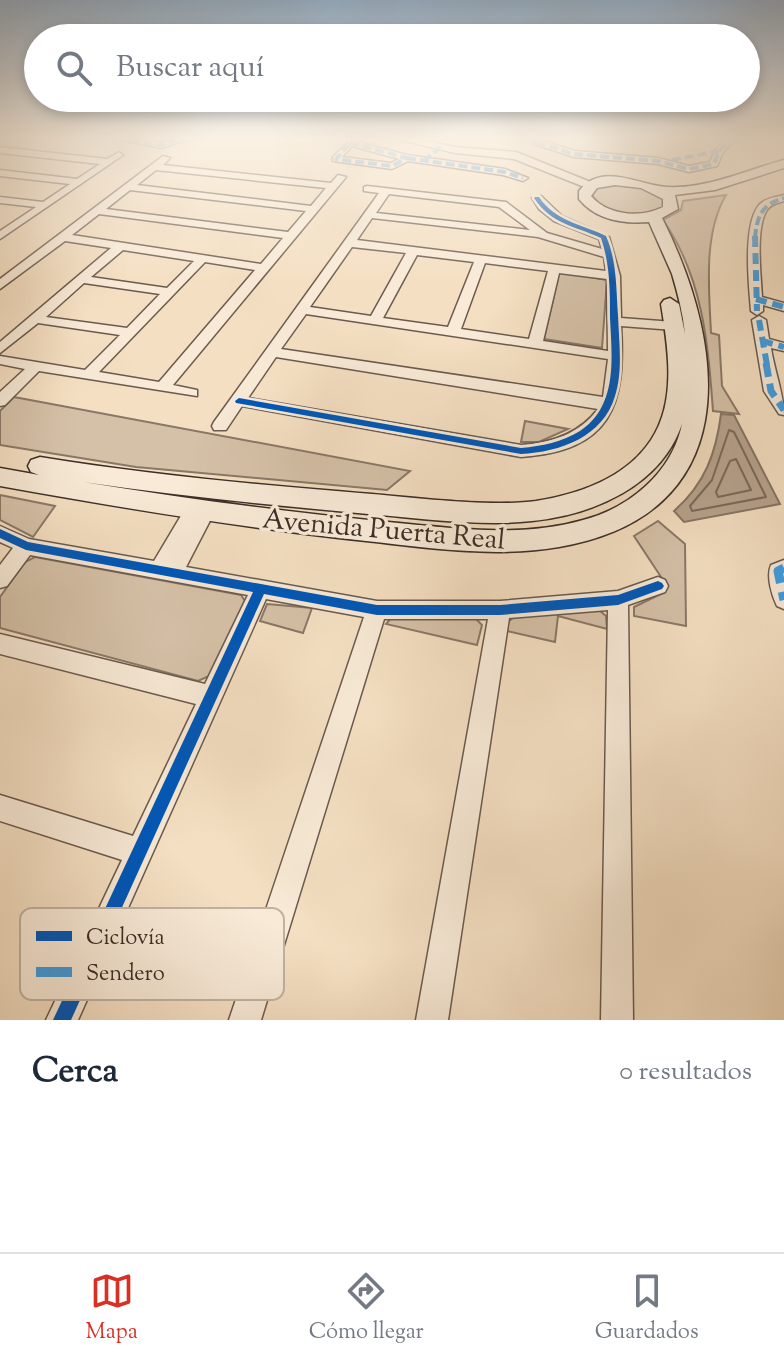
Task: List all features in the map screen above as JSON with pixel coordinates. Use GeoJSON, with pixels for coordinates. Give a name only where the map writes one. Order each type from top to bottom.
{"type":"FeatureCollection","features":[{"type":"Feature","properties":{"kind":"main road"},"geometry":{"type":"LineString","coordinates":[[591,187],[584,196],[596,208],[647,217],[671,209],[667,195]]}},
{"type":"Feature","properties":{"kind":"main road"},"geometry":{"type":"LineString","coordinates":[[648,187],[667,195],[715,194],[745,187]]}},
{"type":"Feature","properties":{"kind":"main road"},"geometry":{"type":"LineString","coordinates":[[667,195],[712,187]]}},
{"type":"Feature","properties":{"kind":"main road","name":"Avenida Puerta Real"},"geometry":{"type":"LineString","coordinates":[[0,459],[198,489],[444,510],[532,512],[574,503],[606,490],[644,466],[666,436],[675,415],[679,389],[674,324],[647,217]]}},
{"type":"Feature","properties":{"kind":"main road","name":"Avenida Puerta Real"},"geometry":{"type":"LineString","coordinates":[[0,477],[200,510],[441,537],[526,539],[587,530],[639,508],[654,497],[679,466],[695,429],[699,392],[697,353],[683,283],[647,217]]}},
{"type":"Feature","properties":{"kind":"main road"},"geometry":{"type":"LineString","coordinates":[[441,537],[444,510]]}},
{"type":"Feature","properties":{"kind":"street"},"geometry":{"type":"LineString","coordinates":[[3,232],[72,187]]}},
{"type":"Feature","properties":{"kind":"street"},"geometry":{"type":"LineString","coordinates":[[0,285],[129,187],[313,209]]}},
{"type":"Feature","properties":{"kind":"street"},"geometry":{"type":"LineString","coordinates":[[162,388],[332,187]]}},
{"type":"Feature","properties":{"kind":"street"},"geometry":{"type":"LineString","coordinates":[[367,189],[499,203],[543,235]]}},
{"type":"Feature","properties":{"kind":"street"},"geometry":{"type":"LineString","coordinates":[[220,426],[386,191]]}},
{"type":"Feature","properties":{"kind":"street"},"geometry":{"type":"LineString","coordinates":[[239,401],[535,451],[565,443],[580,435],[597,421],[608,405],[615,356],[614,276],[602,235],[562,221],[545,209],[537,198]]}},
{"type":"Feature","properties":{"kind":"street"},"geometry":{"type":"LineString","coordinates":[[784,198],[768,204],[759,215],[754,261],[762,341],[784,410]]}},
{"type":"Feature","properties":{"kind":"street"},"geometry":{"type":"LineString","coordinates":[[0,200],[44,205]]}},
{"type":"Feature","properties":{"kind":"street"},"geometry":{"type":"LineString","coordinates":[[98,211],[291,236]]}},
{"type":"Feature","properties":{"kind":"street"},"geometry":{"type":"LineString","coordinates":[[369,215],[543,235],[610,255]]}},
{"type":"Feature","properties":{"kind":"street"},"geometry":{"type":"LineString","coordinates":[[63,237],[264,268]]}},
{"type":"Feature","properties":{"kind":"street"},"geometry":{"type":"LineString","coordinates":[[350,243],[614,276]]}},
{"type":"Feature","properties":{"kind":"street"},"geometry":{"type":"LineString","coordinates":[[0,349],[120,246]]}},
{"type":"Feature","properties":{"kind":"street"},"geometry":{"type":"LineString","coordinates":[[375,321],[413,251]]}},
{"type":"Feature","properties":{"kind":"street"},"geometry":{"type":"LineString","coordinates":[[88,375],[203,258]]}},
{"type":"Feature","properties":{"kind":"street"},"geometry":{"type":"LineString","coordinates":[[453,332],[481,259]]}},
{"type":"Feature","properties":{"kind":"street"},"geometry":{"type":"LineString","coordinates":[[535,344],[554,269]]}},
{"type":"Feature","properties":{"kind":"street"},"geometry":{"type":"LineString","coordinates":[[81,279],[169,292]]}},
{"type":"Feature","properties":{"kind":"street"},"geometry":{"type":"LineString","coordinates":[[758,310],[784,307]]}},
{"type":"Feature","properties":{"kind":"street"},"geometry":{"type":"LineString","coordinates":[[303,310],[615,356]]}},
{"type":"Feature","properties":{"kind":"street"},"geometry":{"type":"LineString","coordinates":[[614,318],[674,324]]}},
{"type":"Feature","properties":{"kind":"street"},"geometry":{"type":"LineString","coordinates":[[34,319],[130,332]]}},
{"type":"Feature","properties":{"kind":"street"},"geometry":{"type":"LineString","coordinates":[[762,341],[784,347]]}},
{"type":"Feature","properties":{"kind":"street"},"geometry":{"type":"LineString","coordinates":[[273,352],[608,405]]}},
{"type":"Feature","properties":{"kind":"street"},"geometry":{"type":"LineString","coordinates":[[0,360],[24,370],[88,375],[192,393]]}},
{"type":"Feature","properties":{"kind":"street"},"geometry":{"type":"LineString","coordinates":[[0,385],[24,370]]}},
{"type":"Feature","properties":{"kind":"street"},"geometry":{"type":"LineString","coordinates":[[0,401],[24,370]]}},
{"type":"Feature","properties":{"kind":"street"},"geometry":{"type":"LineString","coordinates":[[166,571],[200,510]]}},
{"type":"Feature","properties":{"kind":"street"},"geometry":{"type":"LineString","coordinates":[[0,533],[26,546],[377,610],[500,610],[618,600],[658,586]]}},
{"type":"Feature","properties":{"kind":"street"},"geometry":{"type":"LineString","coordinates":[[0,580],[26,546]]}},
{"type":"Feature","properties":{"kind":"street"},"geometry":{"type":"LineString","coordinates":[[784,568],[778,571],[784,600]]}},
{"type":"Feature","properties":{"kind":"street"},"geometry":{"type":"LineString","coordinates":[[114,908],[261,588]]}},
{"type":"Feature","properties":{"kind":"street"},"geometry":{"type":"LineString","coordinates":[[617,1020],[618,600]]}},
{"type":"Feature","properties":{"kind":"street"},"geometry":{"type":"LineString","coordinates":[[281,908],[377,610]]}},
{"type":"Feature","properties":{"kind":"street"},"geometry":{"type":"LineString","coordinates":[[432,1020],[500,610]]}},
{"type":"Feature","properties":{"kind":"street"},"geometry":{"type":"LineString","coordinates":[[0,644],[211,697]]}},
{"type":"Feature","properties":{"kind":"street"},"geometry":{"type":"LineString","coordinates":[[0,808],[140,852]]}},
{"type":"Feature","properties":{"kind":"street"},"geometry":{"type":"LineString","coordinates":[[62,1020],[71,1000]]}},
{"type":"Feature","properties":{"kind":"street"},"geometry":{"type":"LineString","coordinates":[[245,1020],[251,1000]]}},
{"type":"Feature","properties":{"kind":"shaded area"},"geometry":{"type":"Polygon","coordinates":[[[645,187],[665,200],[665,205],[647,213],[615,212],[597,202],[592,194],[595,189],[645,187]]]}},
{"type":"Feature","properties":{"kind":"shaded area"},"geometry":{"type":"Polygon","coordinates":[[[726,195],[711,244],[711,333],[719,335],[722,386],[739,414],[713,411],[706,336],[695,288],[687,264],[663,220],[681,210],[683,201],[726,195]]]}},
{"type":"Feature","properties":{"kind":"shaded area"},"geometry":{"type":"Polygon","coordinates":[[[562,272],[607,280],[602,348],[544,339],[562,272]]]}},
{"type":"Feature","properties":{"kind":"shaded area"},"geometry":{"type":"Polygon","coordinates":[[[14,397],[410,471],[387,490],[136,467],[0,445],[0,411],[14,397]]]}},
{"type":"Feature","properties":{"kind":"shaded area"},"geometry":{"type":"Polygon","coordinates":[[[525,421],[568,429],[539,442],[521,442],[525,421]]]}},
{"type":"Feature","properties":{"kind":"shaded area"},"geometry":{"type":"Polygon","coordinates":[[[0,495],[55,506],[33,537],[0,520],[0,495]]]}},
{"type":"Feature","properties":{"kind":"shaded area"},"geometry":{"type":"Polygon","coordinates":[[[658,521],[685,544],[686,626],[634,616],[634,607],[663,593],[667,586],[634,536],[658,521]]]}},
{"type":"Feature","properties":{"kind":"shaded area"},"geometry":{"type":"Polygon","coordinates":[[[35,557],[241,595],[245,601],[209,676],[198,681],[0,628],[0,597],[25,562],[35,557]]]}},
{"type":"Feature","properties":{"kind":"shaded area"},"geometry":{"type":"Polygon","coordinates":[[[267,604],[312,608],[303,633],[260,621],[267,604]]]}},
{"type":"Feature","properties":{"kind":"shaded area"},"geometry":{"type":"Polygon","coordinates":[[[599,610],[606,616],[607,629],[558,616],[555,642],[507,631],[508,622],[514,617],[599,610]]]}},
{"type":"Feature","properties":{"kind":"shaded area"},"geometry":{"type":"Polygon","coordinates":[[[392,617],[476,619],[482,625],[477,645],[386,624],[392,617]]]}},
{"type":"Feature","properties":{"kind":"water"},"geometry":{"type":"Polygon","coordinates":[[[721,414],[734,415],[780,504],[684,522],[674,511],[694,490],[707,467],[721,414]]]}},
{"type":"Feature","properties":{"kind":"marked path"},"geometry":{"type":"LineString","coordinates":[[757,311],[755,258],[758,217],[766,205],[784,198]]}},
{"type":"Feature","properties":{"kind":"marked path"},"geometry":{"type":"LineString","coordinates":[[756,299],[784,307]]}},
{"type":"Feature","properties":{"kind":"marked path"},"geometry":{"type":"LineString","coordinates":[[759,320],[771,391],[784,410]]}},
{"type":"Feature","properties":{"kind":"marked path"},"geometry":{"type":"LineString","coordinates":[[762,341],[784,347]]}},
{"type":"Feature","properties":{"kind":"marked path"},"geometry":{"type":"LineString","coordinates":[[784,568],[778,571],[784,600]]}},
{"type":"Feature","properties":{"kind":"cycle path"},"geometry":{"type":"LineString","coordinates":[[239,401],[521,451],[561,444],[587,430],[606,410],[615,378],[610,257],[604,237],[558,219],[537,198]]}},
{"type":"Feature","properties":{"kind":"cycle path"},"geometry":{"type":"LineString","coordinates":[[0,533],[26,546],[377,610],[500,610],[618,600],[658,586]]}},
{"type":"Feature","properties":{"kind":"cycle path"},"geometry":{"type":"LineString","coordinates":[[114,908],[261,588]]}},
{"type":"Feature","properties":{"kind":"cycle path"},"geometry":{"type":"LineString","coordinates":[[62,1020],[71,1000]]}}]}
